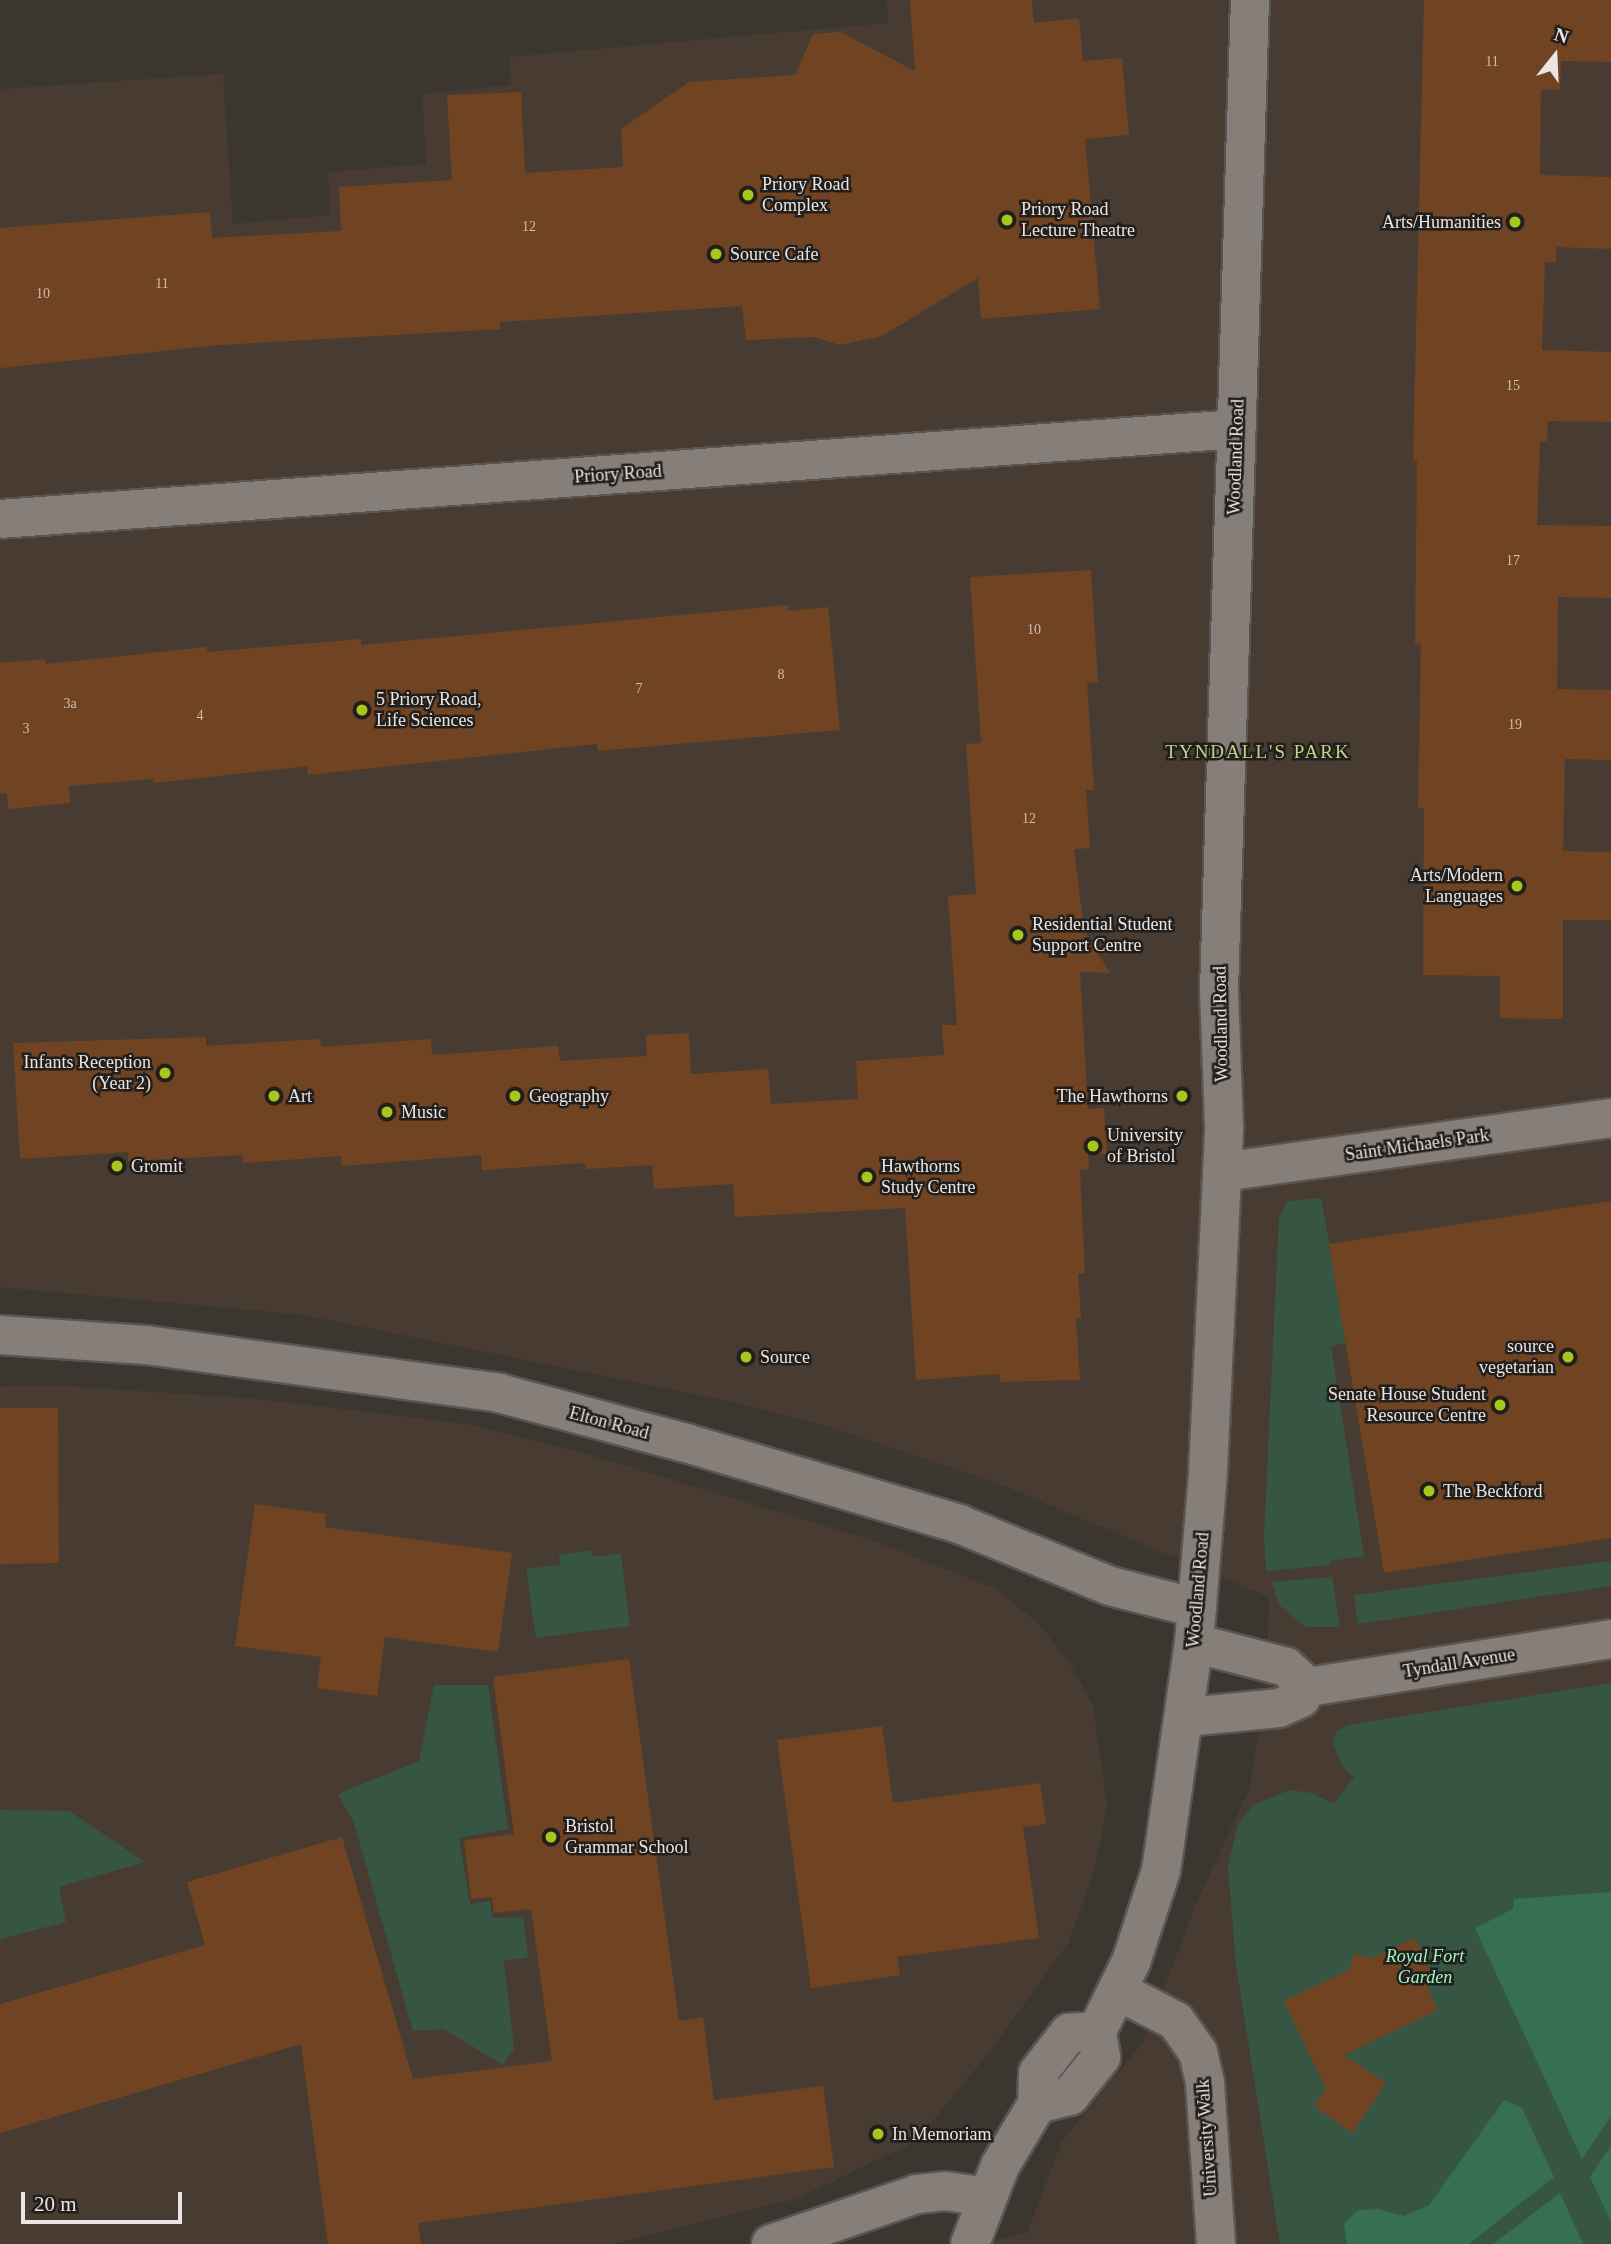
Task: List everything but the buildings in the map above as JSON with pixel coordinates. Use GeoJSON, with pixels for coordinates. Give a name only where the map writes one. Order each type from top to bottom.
{"type":"FeatureCollection","features":[{"type":"Feature","properties":{"kind":"street","name":"Woodland Road"},"geometry":{"type":"LineString","coordinates":[[970,2244],[1003,2158],[1038,2104],[1070,2096],[1101,2057],[1097,2032],[1118,1991],[1161,1871],[1186,1717],[1195,1625],[1222,1172],[1219,991],[1250,0]]}},
{"type":"Feature","properties":{"kind":"street","name":"Priory Road"},"geometry":{"type":"LineString","coordinates":[[0,519],[1236,429]]}},
{"type":"Feature","properties":{"kind":"street","name":"Saint Michaels Park"},"geometry":{"type":"LineString","coordinates":[[1222,1172],[1611,1118]]}},
{"type":"Feature","properties":{"kind":"street","name":"Elton Road"},"geometry":{"type":"LineString","coordinates":[[0,1335],[146,1345],[499,1393],[959,1524],[1110,1586],[1195,1625]]}},
{"type":"Feature","properties":{"kind":"street"},"geometry":{"type":"LineString","coordinates":[[1195,1625],[1286,1667],[1308,1687]]}},
{"type":"Feature","properties":{"kind":"street","name":"Tyndall Avenue"},"geometry":{"type":"LineString","coordinates":[[1186,1717],[1279,1708],[1301,1698],[1308,1687],[1611,1639]]}},
{"type":"Feature","properties":{"kind":"street","name":"University Walk"},"geometry":{"type":"LineString","coordinates":[[1118,1991],[1176,2021],[1198,2052],[1205,2083],[1216,2244]]}},
{"type":"Feature","properties":{"kind":"street"},"geometry":{"type":"LineString","coordinates":[[771,2244],[916,2194],[945,2192],[986,2197]]}},
{"type":"Feature","properties":{"kind":"shaded area","name":"University of Bristol"},"geometry":{"type":"Polygon","coordinates":[[[887,0],[1611,0],[1611,2244],[979,2244],[1027,2233],[1062,2141],[1144,2041],[1196,1904],[1250,1788],[1267,1672],[1269,1597],[997,1483],[827,1426],[732,1402],[304,1315],[0,1287],[0,89],[223,74],[233,224],[331,215],[328,172],[426,164],[422,94],[511,85],[509,57],[888,23],[887,0]]]}},
{"type":"Feature","properties":{"kind":"shaded area","name":"Bristol Grammar School"},"geometry":{"type":"Polygon","coordinates":[[[49,1385],[259,1399],[466,1424],[576,1451],[872,1540],[998,1590],[1038,1623],[1071,1665],[1093,1706],[1107,1804],[1095,1869],[1068,1943],[994,2046],[917,2141],[796,2199],[613,2244],[0,2244],[0,1387],[49,1385]]]}},
{"type":"Feature","properties":{"kind":"green space"},"geometry":{"type":"Polygon","coordinates":[[[1321,1198],[1348,1343],[1331,1346],[1364,1556],[1330,1561],[1330,1565],[1266,1571],[1264,1535],[1279,1217],[1288,1201],[1321,1198]]]}},
{"type":"Feature","properties":{"kind":"green space"},"geometry":{"type":"Polygon","coordinates":[[[591,1550],[593,1557],[621,1553],[630,1626],[536,1638],[526,1569],[560,1565],[559,1555],[591,1550]]]}},
{"type":"Feature","properties":{"kind":"green space"},"geometry":{"type":"Polygon","coordinates":[[[1611,1561],[1611,1586],[1358,1624],[1354,1595],[1611,1561]]]}},
{"type":"Feature","properties":{"kind":"green space"},"geometry":{"type":"Polygon","coordinates":[[[1332,1577],[1340,1627],[1305,1627],[1279,1605],[1272,1582],[1332,1577]]]}},
{"type":"Feature","properties":{"kind":"green space","name":"Royal Fort Garden"},"geometry":{"type":"Polygon","coordinates":[[[1611,1683],[1611,2244],[1280,2244],[1236,1965],[1228,1867],[1238,1824],[1253,1805],[1289,1790],[1312,1793],[1334,1804],[1354,1777],[1342,1766],[1333,1742],[1336,1732],[1347,1725],[1611,1683]]]}},
{"type":"Feature","properties":{"kind":"green space"},"geometry":{"type":"Polygon","coordinates":[[[434,1685],[488,1685],[508,1829],[459,1838],[470,1904],[490,1901],[493,1918],[523,1917],[528,1958],[504,1960],[514,2049],[503,2065],[444,2029],[413,2031],[354,1823],[338,1794],[419,1761],[434,1685]]]}},
{"type":"Feature","properties":{"kind":"green space"},"geometry":{"type":"Polygon","coordinates":[[[0,1810],[69,1811],[145,1862],[59,1887],[66,1922],[0,1939],[0,1810]]]}},
{"type":"Feature","properties":{"kind":"green space"},"geometry":{"type":"Polygon","coordinates":[[[1611,1892],[1611,2116],[1582,2159],[1475,1928],[1513,1909],[1514,1899],[1611,1892]]]}},
{"type":"Feature","properties":{"kind":"green space"},"geometry":{"type":"Polygon","coordinates":[[[1504,2100],[1522,2108],[1554,2177],[1469,2244],[1347,2244],[1344,2224],[1358,2210],[1378,2209],[1404,2216],[1429,2205],[1504,2100]]]}},
{"type":"Feature","properties":{"kind":"green space"},"geometry":{"type":"Polygon","coordinates":[[[1611,2146],[1611,2222],[1590,2177],[1611,2146]]]}},
{"type":"Feature","properties":{"kind":"green space"},"geometry":{"type":"Polygon","coordinates":[[[1560,2193],[1583,2244],[1493,2244],[1560,2193]]]}},
{"type":"Feature","properties":{"kind":"place","name":"Priory Road Complex"},"geometry":{"type":"Point","coordinates":[748,195]}},
{"type":"Feature","properties":{"kind":"place","name":"Priory Road Lecture Theatre"},"geometry":{"type":"Point","coordinates":[1007,220]}},
{"type":"Feature","properties":{"kind":"place","name":"Arts/Humanities"},"geometry":{"type":"Point","coordinates":[1515,222]}},
{"type":"Feature","properties":{"kind":"place","name":"Source Cafe"},"geometry":{"type":"Point","coordinates":[716,254]}},
{"type":"Feature","properties":{"kind":"place","name":"5 Priory Road, Life Sciences"},"geometry":{"type":"Point","coordinates":[362,710]}},
{"type":"Feature","properties":{"kind":"place","name":"Arts/Modern Languages"},"geometry":{"type":"Point","coordinates":[1517,886]}},
{"type":"Feature","properties":{"kind":"place","name":"Residential Student Support Centre"},"geometry":{"type":"Point","coordinates":[1018,935]}},
{"type":"Feature","properties":{"kind":"place","name":"Infants Reception (Year 2)"},"geometry":{"type":"Point","coordinates":[165,1073]}},
{"type":"Feature","properties":{"kind":"place","name":"Art"},"geometry":{"type":"Point","coordinates":[274,1096]}},
{"type":"Feature","properties":{"kind":"place","name":"Geography"},"geometry":{"type":"Point","coordinates":[515,1096]}},
{"type":"Feature","properties":{"kind":"place","name":"The Hawthorns"},"geometry":{"type":"Point","coordinates":[1182,1096]}},
{"type":"Feature","properties":{"kind":"place","name":"Music"},"geometry":{"type":"Point","coordinates":[387,1112]}},
{"type":"Feature","properties":{"kind":"place","name":"University of Bristol"},"geometry":{"type":"Point","coordinates":[1093,1146]}},
{"type":"Feature","properties":{"kind":"place","name":"Gromit"},"geometry":{"type":"Point","coordinates":[117,1166]}},
{"type":"Feature","properties":{"kind":"place","name":"Hawthorns Study Centre"},"geometry":{"type":"Point","coordinates":[867,1177]}},
{"type":"Feature","properties":{"kind":"place","name":"Source"},"geometry":{"type":"Point","coordinates":[746,1357]}},
{"type":"Feature","properties":{"kind":"place","name":"source vegetarian"},"geometry":{"type":"Point","coordinates":[1568,1357]}},
{"type":"Feature","properties":{"kind":"place","name":"Senate House Student Resource Centre"},"geometry":{"type":"Point","coordinates":[1500,1405]}},
{"type":"Feature","properties":{"kind":"place","name":"The Beckford"},"geometry":{"type":"Point","coordinates":[1429,1491]}},
{"type":"Feature","properties":{"kind":"place","name":"Bristol Grammar School"},"geometry":{"type":"Point","coordinates":[551,1837]}},
{"type":"Feature","properties":{"kind":"place","name":"In Memoriam"},"geometry":{"type":"Point","coordinates":[878,2134]}},
{"type":"Feature","properties":{"kind":"district","name":"TYNDALL'S PARK"},"geometry":{"type":"Point","coordinates":[1258,752]}}]}
